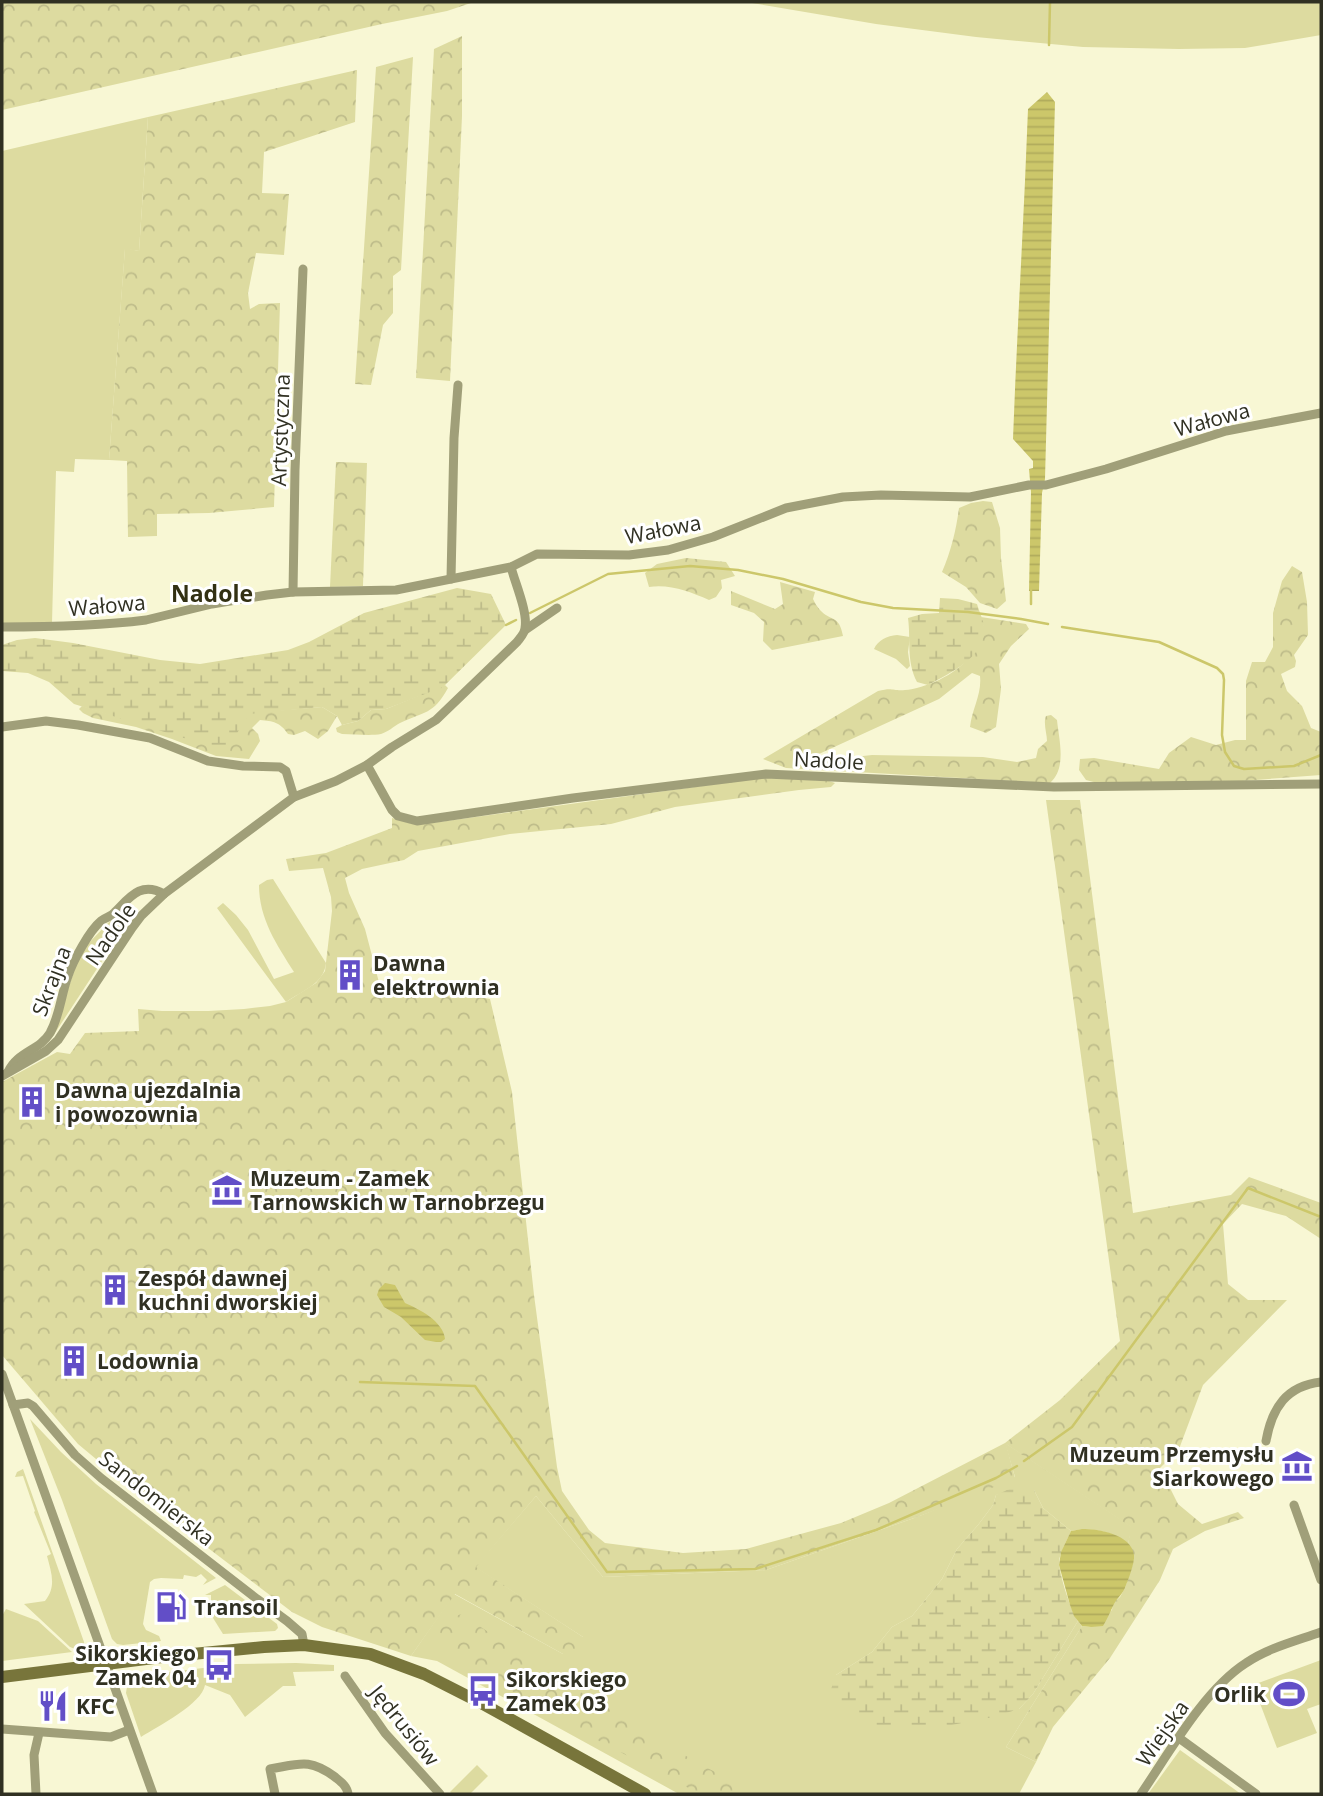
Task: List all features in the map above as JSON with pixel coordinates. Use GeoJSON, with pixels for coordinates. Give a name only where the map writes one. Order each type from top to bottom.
{"type":"FeatureCollection","features":[{"type":"Feature","properties":{"kind":"street","name":"Artystyczna"},"geometry":{"type":"LineString","coordinates":[[293,592],[303,269]]}},
{"type":"Feature","properties":{"kind":"street"},"geometry":{"type":"LineString","coordinates":[[451,579],[458,385]]}},
{"type":"Feature","properties":{"kind":"street","name":"Wałowa"},"geometry":{"type":"LineString","coordinates":[[2,627],[79,627],[139,621],[212,604],[293,592],[396,590],[511,568],[537,554],[629,555],[668,550],[713,537],[786,508],[844,497],[970,497],[1028,485],[1046,485],[1226,431],[1321,413]]}},
{"type":"Feature","properties":{"kind":"street"},"geometry":{"type":"LineString","coordinates":[[511,568],[522,606],[525,630]]}},
{"type":"Feature","properties":{"kind":"street","name":"Nadole"},"geometry":{"type":"LineString","coordinates":[[5,1074],[46,1051],[58,1040],[141,916],[164,894],[293,797],[336,781],[368,765],[436,720],[517,642],[525,630],[557,608]]}},
{"type":"Feature","properties":{"kind":"street"},"geometry":{"type":"LineString","coordinates":[[2,727],[46,721],[78,724],[150,738],[208,761],[280,767],[289,777],[293,797]]}},
{"type":"Feature","properties":{"kind":"street","name":"Nadole"},"geometry":{"type":"LineString","coordinates":[[368,765],[392,810],[398,816],[417,821],[573,797],[766,774],[1054,787],[1321,784]]}},
{"type":"Feature","properties":{"kind":"street","name":"Skrajna"},"geometry":{"type":"LineString","coordinates":[[5,1074],[21,1055],[39,1046],[49,1035],[57,1020],[68,976],[75,960],[101,921],[112,916],[129,897],[141,890],[155,889],[164,894]]}},
{"type":"Feature","properties":{"kind":"street"},"geometry":{"type":"LineString","coordinates":[[2,1374],[153,1794]]}},
{"type":"Feature","properties":{"kind":"street"},"geometry":{"type":"LineString","coordinates":[[1266,1441],[1269,1422],[1277,1406],[1306,1384],[1321,1382]]}},
{"type":"Feature","properties":{"kind":"street","name":"Sandomierska"},"geometry":{"type":"LineString","coordinates":[[13,1405],[28,1403],[33,1406],[75,1454],[101,1478],[299,1631],[304,1645]]}},
{"type":"Feature","properties":{"kind":"street"},"geometry":{"type":"LineString","coordinates":[[1294,1505],[1321,1580]]}},
{"type":"Feature","properties":{"kind":"street","name":"Wiejska"},"geometry":{"type":"LineString","coordinates":[[1141,1794],[1209,1696],[1228,1677],[1246,1662],[1321,1632]]}},
{"type":"Feature","properties":{"kind":"street"},"geometry":{"type":"LineString","coordinates":[[2,1677],[252,1648],[304,1645],[370,1654],[425,1674],[645,1794]]}},
{"type":"Feature","properties":{"kind":"street","name":"Jędrusiów"},"geometry":{"type":"LineString","coordinates":[[345,1676],[385,1733],[440,1794]]}},
{"type":"Feature","properties":{"kind":"street"},"geometry":{"type":"LineString","coordinates":[[2,1729],[111,1737],[129,1730]]}},
{"type":"Feature","properties":{"kind":"street"},"geometry":{"type":"LineString","coordinates":[[36,1794],[34,1755],[39,1732]]}},
{"type":"Feature","properties":{"kind":"street"},"geometry":{"type":"LineString","coordinates":[[1179,1738],[1256,1794]]}},
{"type":"Feature","properties":{"kind":"street"},"geometry":{"type":"LineString","coordinates":[[275,1794],[271,1769],[313,1763],[334,1776],[348,1789],[348,1794]]}},
{"type":"Feature","properties":{"kind":"green space"},"geometry":{"type":"Polygon","coordinates":[[[2,2],[474,2],[447,11],[2,110],[2,2]]]}},
{"type":"Feature","properties":{"kind":"green space"},"geometry":{"type":"Polygon","coordinates":[[[746,2],[1321,2],[1321,35],[1245,48],[1083,47],[876,24],[746,2]]]}},
{"type":"Feature","properties":{"kind":"green space"},"geometry":{"type":"Polygon","coordinates":[[[462,36],[462,116],[450,381],[416,378],[434,49],[462,36]]]}},
{"type":"Feature","properties":{"kind":"green space"},"geometry":{"type":"Polygon","coordinates":[[[413,57],[401,270],[393,276],[393,313],[383,325],[371,385],[355,384],[376,67],[413,57]]]}},
{"type":"Feature","properties":{"kind":"green space"},"geometry":{"type":"Polygon","coordinates":[[[357,70],[355,122],[264,152],[262,193],[289,194],[284,255],[256,253],[248,293],[250,309],[259,304],[280,303],[274,507],[209,513],[157,514],[157,536],[128,537],[127,461],[109,460],[125,248],[139,251],[148,117],[357,70]]]}},
{"type":"Feature","properties":{"kind":"green space"},"geometry":{"type":"Polygon","coordinates":[[[148,117],[139,251],[125,249],[109,460],[75,459],[74,472],[56,471],[52,623],[2,623],[2,151],[148,117]]]}},
{"type":"Feature","properties":{"kind":"green space"},"geometry":{"type":"Polygon","coordinates":[[[336,462],[367,463],[363,586],[330,587],[336,462]]]}},
{"type":"Feature","properties":{"kind":"green space"},"geometry":{"type":"Polygon","coordinates":[[[983,501],[992,502],[1000,528],[1006,601],[997,609],[980,603],[966,587],[942,572],[953,541],[959,508],[983,501]]]}},
{"type":"Feature","properties":{"kind":"green space"},"geometry":{"type":"Polygon","coordinates":[[[686,558],[726,562],[735,576],[721,580],[722,588],[716,597],[709,600],[673,588],[649,587],[645,573],[657,564],[686,558]]]}},
{"type":"Feature","properties":{"kind":"green space"},"geometry":{"type":"Polygon","coordinates":[[[1292,566],[1302,572],[1307,602],[1308,635],[1294,655],[1295,667],[1281,674],[1287,691],[1302,706],[1311,728],[1321,732],[1321,775],[1242,781],[1101,784],[1086,780],[1079,770],[1080,759],[1094,758],[1159,769],[1169,753],[1191,737],[1216,745],[1246,740],[1246,681],[1252,662],[1265,662],[1273,647],[1273,613],[1282,581],[1292,566]]]}},
{"type":"Feature","properties":{"kind":"green space"},"geometry":{"type":"Polygon","coordinates":[[[780,582],[815,592],[813,599],[817,606],[824,614],[837,621],[843,636],[772,650],[763,641],[764,622],[754,613],[731,605],[731,591],[775,609],[783,604],[780,582]]]}},
{"type":"Feature","properties":{"kind":"green space"},"geometry":{"type":"Polygon","coordinates":[[[457,588],[491,594],[506,625],[443,687],[386,709],[371,710],[358,721],[342,725],[337,716],[322,707],[249,714],[226,751],[74,704],[49,682],[28,673],[2,671],[2,645],[35,638],[160,660],[200,664],[288,650],[364,613],[457,588]]]}},
{"type":"Feature","properties":{"kind":"green space"},"geometry":{"type":"Polygon","coordinates":[[[940,598],[977,604],[984,637],[974,655],[966,662],[928,685],[917,682],[914,674],[910,658],[908,618],[939,613],[940,598]]]}},
{"type":"Feature","properties":{"kind":"green space"},"geometry":{"type":"Polygon","coordinates":[[[981,617],[1026,624],[1029,629],[1011,646],[999,664],[1001,689],[996,727],[986,733],[970,727],[980,683],[980,676],[972,673],[939,699],[808,759],[872,755],[983,757],[1017,762],[1036,758],[1038,749],[1047,741],[1045,719],[1051,715],[1057,720],[1061,753],[1059,770],[1050,783],[786,768],[763,759],[878,691],[913,689],[948,675],[963,664],[973,651],[984,628],[981,617]]]}},
{"type":"Feature","properties":{"kind":"green space"},"geometry":{"type":"Polygon","coordinates":[[[897,635],[910,637],[910,666],[907,669],[896,659],[874,649],[883,639],[897,635]]]}},
{"type":"Feature","properties":{"kind":"green space"},"geometry":{"type":"Polygon","coordinates":[[[445,685],[448,688],[433,708],[384,733],[367,735],[337,732],[336,728],[358,721],[371,710],[386,709],[445,685]]]}},
{"type":"Feature","properties":{"kind":"green space"},"geometry":{"type":"Polygon","coordinates":[[[82,706],[135,722],[322,707],[337,716],[328,731],[318,739],[305,731],[288,734],[276,723],[260,720],[252,728],[260,741],[249,759],[216,756],[136,727],[93,718],[79,709],[82,706]]]}},
{"type":"Feature","properties":{"kind":"green space"},"geometry":{"type":"Polygon","coordinates":[[[767,777],[835,783],[831,787],[675,807],[611,824],[510,834],[418,851],[404,860],[362,869],[345,878],[365,929],[381,990],[427,985],[439,990],[490,999],[512,1092],[534,1295],[562,1491],[589,1530],[605,1543],[683,1553],[746,1549],[841,1523],[889,1503],[1005,1443],[1060,1400],[1120,1341],[1046,800],[1080,800],[1133,1213],[1231,1195],[1249,1177],[1321,1203],[1321,1239],[1286,1216],[1242,1204],[1223,1224],[1228,1284],[1248,1300],[1287,1300],[1203,1385],[1179,1449],[1160,1468],[1178,1504],[1202,1524],[1238,1512],[1244,1518],[1205,1531],[1173,1549],[1160,1580],[1110,1658],[1053,1727],[1036,1762],[1006,1747],[1082,1626],[1091,1627],[1112,1610],[1113,1603],[1125,1588],[1134,1556],[1128,1544],[1131,1527],[1006,1444],[1015,1478],[917,1517],[766,1570],[603,1577],[536,1496],[476,1567],[583,1637],[587,1642],[585,1649],[577,1657],[563,1654],[455,1594],[411,1656],[322,1627],[292,1612],[145,1500],[140,1489],[132,1489],[78,1444],[2,1355],[2,1082],[57,1052],[70,1054],[85,1033],[139,1031],[138,1009],[208,1011],[270,1006],[286,1002],[316,983],[325,971],[332,911],[331,897],[323,868],[289,871],[286,859],[326,853],[392,828],[392,818],[413,824],[439,822],[767,777]]]}},
{"type":"Feature","properties":{"kind":"green space"},"geometry":{"type":"Polygon","coordinates":[[[273,879],[326,963],[317,982],[286,1002],[217,908],[223,903],[236,915],[248,930],[274,979],[294,972],[270,931],[262,909],[259,885],[273,879]]]}},
{"type":"Feature","properties":{"kind":"green space"},"geometry":{"type":"Polygon","coordinates":[[[112,919],[123,929],[51,1039],[81,951],[112,919]]]}},
{"type":"Feature","properties":{"kind":"green space"},"geometry":{"type":"Polygon","coordinates":[[[30,1419],[96,1484],[216,1578],[203,1585],[207,1580],[201,1574],[196,1577],[184,1575],[183,1579],[154,1579],[150,1582],[143,1624],[146,1630],[159,1636],[161,1641],[123,1645],[112,1639],[30,1419]]]}},
{"type":"Feature","properties":{"kind":"green space"},"geometry":{"type":"Polygon","coordinates":[[[1005,1443],[1132,1527],[1128,1544],[1101,1531],[1071,1531],[1043,1508],[1034,1490],[996,1495],[993,1505],[957,1549],[942,1579],[912,1616],[892,1627],[872,1652],[836,1675],[1019,1709],[1033,1694],[1078,1621],[1082,1626],[1006,1747],[1036,1762],[1019,1794],[679,1794],[437,1661],[411,1656],[454,1594],[563,1654],[583,1637],[475,1567],[536,1496],[603,1577],[766,1570],[917,1517],[1015,1477],[1005,1443]]]}},
{"type":"Feature","properties":{"kind":"green space"},"geometry":{"type":"Polygon","coordinates":[[[23,1469],[84,1642],[85,1648],[80,1651],[70,1647],[24,1604],[45,1601],[51,1590],[52,1579],[47,1556],[51,1554],[23,1476],[15,1477],[17,1472],[23,1469]]]}},
{"type":"Feature","properties":{"kind":"green space"},"geometry":{"type":"Polygon","coordinates":[[[1023,1483],[1034,1490],[1043,1508],[1071,1531],[1059,1562],[1066,1592],[1078,1621],[1033,1694],[1019,1709],[936,1728],[881,1728],[847,1713],[829,1695],[836,1675],[872,1652],[892,1627],[912,1616],[942,1579],[957,1549],[993,1505],[996,1495],[1023,1483]]]}},
{"type":"Feature","properties":{"kind":"green space"},"geometry":{"type":"Polygon","coordinates":[[[225,1585],[277,1624],[278,1628],[275,1631],[223,1634],[208,1610],[208,1605],[204,1605],[211,1602],[211,1595],[205,1595],[225,1585]]]}},
{"type":"Feature","properties":{"kind":"green space"},"geometry":{"type":"Polygon","coordinates":[[[6,1609],[38,1621],[72,1652],[2,1661],[2,1616],[6,1609]]]}},
{"type":"Feature","properties":{"kind":"green space"},"geometry":{"type":"Polygon","coordinates":[[[461,1614],[575,1689],[694,1761],[757,1794],[700,1794],[569,1725],[436,1645],[435,1640],[448,1620],[461,1614]]]}},
{"type":"Feature","properties":{"kind":"green space","name":"Orlik"},"geometry":{"type":"Polygon","coordinates":[[[1321,1660],[1321,1704],[1307,1709],[1317,1733],[1277,1748],[1253,1685],[1321,1660]]]}},
{"type":"Feature","properties":{"kind":"green space"},"geometry":{"type":"Polygon","coordinates":[[[236,1664],[334,1665],[334,1671],[293,1672],[296,1686],[283,1686],[245,1717],[230,1695],[205,1685],[188,1707],[141,1737],[126,1693],[132,1681],[145,1675],[236,1664]]]}},
{"type":"Feature","properties":{"kind":"green space"},"geometry":{"type":"Polygon","coordinates":[[[1180,1750],[1241,1794],[1148,1794],[1180,1750]]]}},
{"type":"Feature","properties":{"kind":"green space"},"geometry":{"type":"Polygon","coordinates":[[[477,1765],[488,1776],[470,1794],[452,1794],[450,1792],[477,1765]]]}},
{"type":"Feature","properties":{"kind":"shaded area"},"geometry":{"type":"Polygon","coordinates":[[[1047,92],[1055,102],[1045,479],[1042,493],[1039,591],[1029,591],[1029,469],[1033,468],[1033,461],[1013,439],[1028,109],[1047,92]]]}},
{"type":"Feature","properties":{"kind":"shaded area"},"geometry":{"type":"Polygon","coordinates":[[[385,1283],[395,1285],[405,1303],[435,1321],[445,1339],[441,1342],[425,1340],[401,1317],[384,1307],[377,1295],[385,1283]]]}},
{"type":"Feature","properties":{"kind":"shaded area"},"geometry":{"type":"Polygon","coordinates":[[[1097,1530],[1121,1538],[1132,1548],[1134,1555],[1125,1588],[1103,1626],[1082,1626],[1074,1616],[1059,1565],[1061,1552],[1071,1531],[1097,1530]]]}},
{"type":"Feature","properties":{"kind":"waterway"},"geometry":{"type":"LineString","coordinates":[[1049,45],[1050,2]]}},
{"type":"Feature","properties":{"kind":"waterway"},"geometry":{"type":"LineString","coordinates":[[530,613],[608,574],[690,566],[738,570],[783,579],[861,602],[893,608],[968,612],[1048,624]]}},
{"type":"Feature","properties":{"kind":"waterway"},"geometry":{"type":"LineString","coordinates":[[1031,589],[1031,604]]}},
{"type":"Feature","properties":{"kind":"waterway"},"geometry":{"type":"LineString","coordinates":[[506,625],[516,620]]}},
{"type":"Feature","properties":{"kind":"waterway"},"geometry":{"type":"LineString","coordinates":[[1062,627],[1159,642],[1217,668],[1223,674],[1224,680],[1222,735],[1225,752],[1234,766],[1244,769],[1294,766],[1321,755]]}},
{"type":"Feature","properties":{"kind":"waterway"},"geometry":{"type":"LineString","coordinates":[[1024,1461],[1072,1427],[1248,1188],[1321,1217]]}},
{"type":"Feature","properties":{"kind":"waterway"},"geometry":{"type":"LineString","coordinates":[[360,1382],[475,1386],[607,1572],[755,1569],[876,1530],[996,1478],[1017,1466]]}},
{"type":"Feature","properties":{"kind":"place","name":"Dawna elektrownia"},"geometry":{"type":"Point","coordinates":[350,975]}},
{"type":"Feature","properties":{"kind":"place","name":"Dawna ujezdalnia i powozownia"},"geometry":{"type":"Point","coordinates":[32,1102]}},
{"type":"Feature","properties":{"kind":"place","name":"Muzeum - Zamek Tarnowskich w Tarnobrzegu"},"geometry":{"type":"Point","coordinates":[227,1190]}},
{"type":"Feature","properties":{"kind":"place","name":"Zespół dawnej kuchni dworskiej"},"geometry":{"type":"Point","coordinates":[115,1290]}},
{"type":"Feature","properties":{"kind":"place","name":"Lodownia"},"geometry":{"type":"Point","coordinates":[74,1361]}},
{"type":"Feature","properties":{"kind":"place","name":"Muzeum Przemysłu Siarkowego"},"geometry":{"type":"Point","coordinates":[1297,1466]}},
{"type":"Feature","properties":{"kind":"place","name":"Transoil"},"geometry":{"type":"Point","coordinates":[171,1607]}},
{"type":"Feature","properties":{"kind":"place","name":"Sikorskiego Zamek 04"},"geometry":{"type":"Point","coordinates":[219,1665]}},
{"type":"Feature","properties":{"kind":"place","name":"Sikorskiego Zamek 03"},"geometry":{"type":"Point","coordinates":[483,1691]}},
{"type":"Feature","properties":{"kind":"place","name":"Orlik"},"geometry":{"type":"Point","coordinates":[1289,1694]}},
{"type":"Feature","properties":{"kind":"place","name":"KFC"},"geometry":{"type":"Point","coordinates":[53,1706]}},
{"type":"Feature","properties":{"kind":"district","name":"Nadole"},"geometry":{"type":"Point","coordinates":[212,593]}}]}
